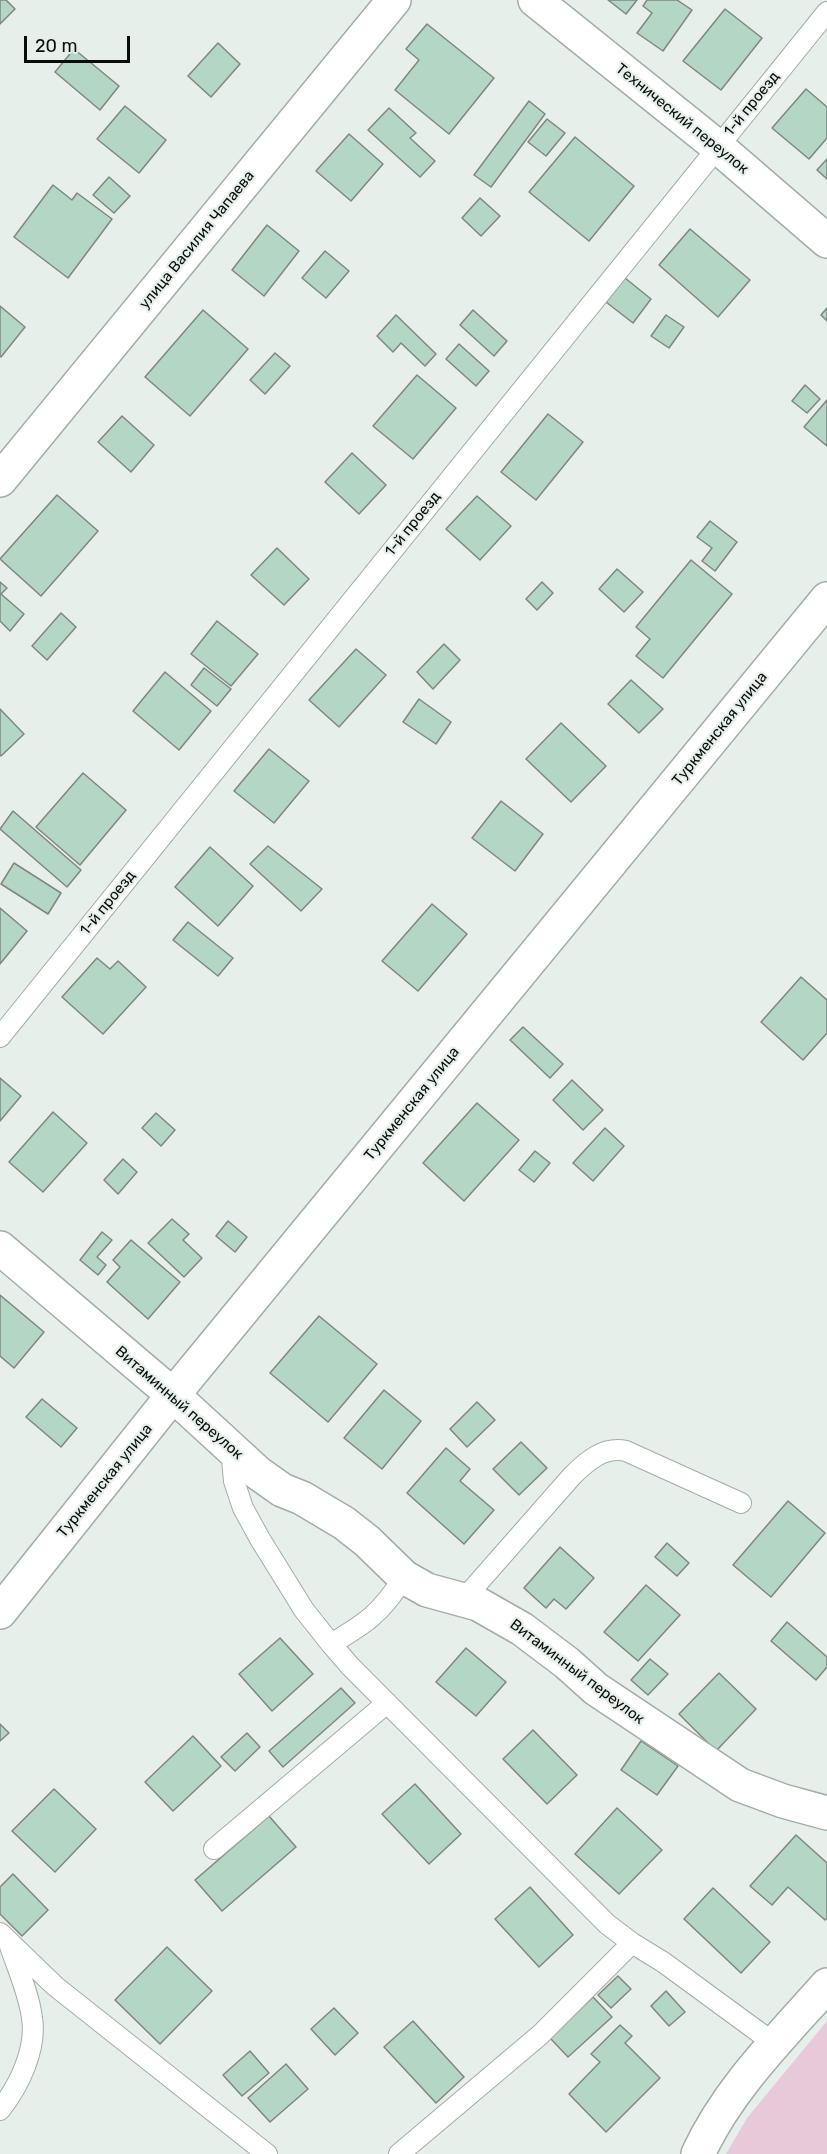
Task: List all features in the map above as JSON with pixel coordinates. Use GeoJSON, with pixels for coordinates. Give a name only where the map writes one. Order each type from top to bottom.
{"type":"FeatureCollection","features":[{"type":"Feature","properties":{"kind":"street","name":"улица Василия Чапаева"},"geometry":{"type":"LineString","coordinates":[[0,480],[394,0]]}},
{"type":"Feature","properties":{"kind":"street","name":"Технический переулок"},"geometry":{"type":"LineString","coordinates":[[535,0],[718,147],[827,241]]}},
{"type":"Feature","properties":{"kind":"street","name":"Туркменская улица"},"geometry":{"type":"LineString","coordinates":[[0,1612],[173,1395],[827,599]]}},
{"type":"Feature","properties":{"kind":"street","name":"Витаминный переулок"},"geometry":{"type":"LineString","coordinates":[[0,1248],[173,1395],[258,1473],[282,1490],[302,1498],[344,1523],[404,1577],[427,1590],[478,1604],[522,1629],[567,1663],[596,1689],[740,1785],[783,1801],[827,1813]]}},
{"type":"Feature","properties":{"kind":"street"},"geometry":{"type":"LineString","coordinates":[[698,2154],[729,2099],[743,2080],[827,1985]]}},
{"type":"Feature","properties":{"kind":"lane","name":"1-й проезд"},"geometry":{"type":"LineString","coordinates":[[0,1037],[827,12]]}},
{"type":"Feature","properties":{"kind":"lane"},"geometry":{"type":"LineString","coordinates":[[463,1600],[584,1463],[615,1448],[741,1503]]}},
{"type":"Feature","properties":{"kind":"lane"},"geometry":{"type":"LineString","coordinates":[[231,1449],[234,1481],[243,1508],[304,1610],[331,1644],[607,1924],[775,2044]]}},
{"type":"Feature","properties":{"kind":"lane"},"geometry":{"type":"LineString","coordinates":[[331,1644],[372,1619],[385,1605],[404,1577]]}},
{"type":"Feature","properties":{"kind":"lane"},"geometry":{"type":"LineString","coordinates":[[214,1849],[387,1703]]}},
{"type":"Feature","properties":{"kind":"lane"},"geometry":{"type":"LineString","coordinates":[[0,2109],[25,2067],[33,2021],[27,1997],[4,1938]]}},
{"type":"Feature","properties":{"kind":"lane"},"geometry":{"type":"LineString","coordinates":[[4,1938],[55,1986],[267,2154]]}},
{"type":"Feature","properties":{"kind":"lane"},"geometry":{"type":"LineString","coordinates":[[399,2154],[540,2035],[632,1943]]}},
{"type":"Feature","properties":{"kind":"shaded area"},"geometry":{"type":"Polygon","coordinates":[[[827,2021],[827,2154],[726,2154],[747,2118],[827,2021]]]}},
{"type":"Feature","properties":{"kind":"building"},"geometry":{"type":"Polygon","coordinates":[[[0,0],[6,0],[15,9],[0,24],[0,0]]]}},
{"type":"Feature","properties":{"kind":"building"},"geometry":{"type":"Polygon","coordinates":[[[608,0],[637,0],[626,14],[608,0]]]}},
{"type":"Feature","properties":{"kind":"building"},"geometry":{"type":"Polygon","coordinates":[[[647,0],[677,0],[692,10],[663,51],[637,33],[652,13],[643,6],[647,0]]]}},
{"type":"Feature","properties":{"kind":"building"},"geometry":{"type":"Polygon","coordinates":[[[725,9],[762,38],[721,90],[683,61],[725,9]]]}},
{"type":"Feature","properties":{"kind":"building"},"geometry":{"type":"Polygon","coordinates":[[[427,24],[494,78],[449,134],[395,90],[419,60],[406,49],[427,24]]]}},
{"type":"Feature","properties":{"kind":"building"},"geometry":{"type":"Polygon","coordinates":[[[218,43],[240,64],[211,97],[188,76],[218,43]]]}},
{"type":"Feature","properties":{"kind":"building"},"geometry":{"type":"Polygon","coordinates":[[[74,49],[119,86],[100,110],[55,72],[74,49]]]}},
{"type":"Feature","properties":{"kind":"building"},"geometry":{"type":"Polygon","coordinates":[[[806,89],[827,107],[827,138],[809,159],[772,128],[806,89]]]}},
{"type":"Feature","properties":{"kind":"building"},"geometry":{"type":"Polygon","coordinates":[[[529,101],[545,114],[491,187],[474,175],[529,101]]]}},
{"type":"Feature","properties":{"kind":"building"},"geometry":{"type":"Polygon","coordinates":[[[125,106],[166,140],[139,173],[97,139],[125,106]]]}},
{"type":"Feature","properties":{"kind":"building"},"geometry":{"type":"Polygon","coordinates":[[[389,108],[416,133],[410,138],[435,161],[420,177],[368,130],[389,108]]]}},
{"type":"Feature","properties":{"kind":"building"},"geometry":{"type":"Polygon","coordinates":[[[547,119],[565,133],[546,156],[528,142],[547,119]]]}},
{"type":"Feature","properties":{"kind":"building"},"geometry":{"type":"Polygon","coordinates":[[[349,134],[383,164],[351,201],[316,171],[349,134]]]}},
{"type":"Feature","properties":{"kind":"building"},"geometry":{"type":"Polygon","coordinates":[[[575,137],[634,186],[589,241],[529,192],[575,137]]]}},
{"type":"Feature","properties":{"kind":"building"},"geometry":{"type":"Polygon","coordinates":[[[827,159],[827,179],[817,170],[827,159]]]}},
{"type":"Feature","properties":{"kind":"building"},"geometry":{"type":"Polygon","coordinates":[[[109,177],[130,196],[114,213],[93,195],[109,177]]]}},
{"type":"Feature","properties":{"kind":"building"},"geometry":{"type":"Polygon","coordinates":[[[53,185],[72,200],[77,193],[112,219],[68,278],[14,237],[53,185]]]}},
{"type":"Feature","properties":{"kind":"building"},"geometry":{"type":"Polygon","coordinates":[[[480,198],[500,216],[481,236],[462,218],[480,198]]]}},
{"type":"Feature","properties":{"kind":"building"},"geometry":{"type":"Polygon","coordinates":[[[267,225],[299,251],[264,296],[232,270],[267,225]]]}},
{"type":"Feature","properties":{"kind":"building"},"geometry":{"type":"Polygon","coordinates":[[[690,229],[750,280],[718,317],[659,265],[690,229]]]}},
{"type":"Feature","properties":{"kind":"building"},"geometry":{"type":"Polygon","coordinates":[[[325,251],[349,271],[326,298],[302,278],[325,251]]]}},
{"type":"Feature","properties":{"kind":"building"},"geometry":{"type":"Polygon","coordinates":[[[625,278],[651,299],[633,323],[606,302],[625,278]]]}},
{"type":"Feature","properties":{"kind":"building"},"geometry":{"type":"Polygon","coordinates":[[[0,306],[25,327],[1,357],[0,356],[0,306]]]}},
{"type":"Feature","properties":{"kind":"building"},"geometry":{"type":"Polygon","coordinates":[[[827,308],[827,321],[821,315],[827,308]]]}},
{"type":"Feature","properties":{"kind":"building"},"geometry":{"type":"Polygon","coordinates":[[[203,310],[248,349],[190,416],[145,377],[203,310]]]}},
{"type":"Feature","properties":{"kind":"building"},"geometry":{"type":"Polygon","coordinates":[[[473,310],[507,341],[494,356],[460,325],[473,310]]]}},
{"type":"Feature","properties":{"kind":"building"},"geometry":{"type":"Polygon","coordinates":[[[396,315],[436,354],[425,366],[401,343],[393,352],[377,336],[396,315]]]}},
{"type":"Feature","properties":{"kind":"building"},"geometry":{"type":"Polygon","coordinates":[[[666,315],[684,327],[669,348],[651,336],[666,315]]]}},
{"type":"Feature","properties":{"kind":"building"},"geometry":{"type":"Polygon","coordinates":[[[459,344],[489,371],[476,386],[446,359],[459,344]]]}},
{"type":"Feature","properties":{"kind":"building"},"geometry":{"type":"Polygon","coordinates":[[[275,353],[290,366],[265,394],[250,380],[275,353]]]}},
{"type":"Feature","properties":{"kind":"building"},"geometry":{"type":"Polygon","coordinates":[[[417,375],[456,408],[413,459],[373,426],[417,375]]]}},
{"type":"Feature","properties":{"kind":"building"},"geometry":{"type":"Polygon","coordinates":[[[805,385],[820,399],[807,413],[792,401],[805,385]]]}},
{"type":"Feature","properties":{"kind":"building"},"geometry":{"type":"Polygon","coordinates":[[[827,400],[827,446],[804,427],[827,400]]]}},
{"type":"Feature","properties":{"kind":"building"},"geometry":{"type":"Polygon","coordinates":[[[548,414],[583,442],[536,500],[501,472],[548,414]]]}},
{"type":"Feature","properties":{"kind":"building"},"geometry":{"type":"Polygon","coordinates":[[[122,416],[154,445],[131,472],[98,442],[122,416]]]}},
{"type":"Feature","properties":{"kind":"building"},"geometry":{"type":"Polygon","coordinates":[[[352,453],[386,485],[359,514],[325,482],[352,453]]]}},
{"type":"Feature","properties":{"kind":"building"},"geometry":{"type":"Polygon","coordinates":[[[57,495],[98,531],[41,596],[0,559],[57,495]]]}},
{"type":"Feature","properties":{"kind":"building"},"geometry":{"type":"Polygon","coordinates":[[[477,496],[511,526],[480,560],[446,529],[477,496]]]}},
{"type":"Feature","properties":{"kind":"building"},"geometry":{"type":"Polygon","coordinates":[[[710,521],[737,542],[715,571],[702,561],[712,548],[697,537],[710,521]]]}},
{"type":"Feature","properties":{"kind":"building"},"geometry":{"type":"Polygon","coordinates":[[[277,548],[309,579],[284,605],[251,575],[277,548]]]}},
{"type":"Feature","properties":{"kind":"building"},"geometry":{"type":"Polygon","coordinates":[[[691,560],[732,594],[663,678],[636,656],[650,639],[636,627],[691,560]]]}},
{"type":"Feature","properties":{"kind":"building"},"geometry":{"type":"Polygon","coordinates":[[[617,569],[643,592],[624,612],[599,589],[617,569]]]}},
{"type":"Feature","properties":{"kind":"building"},"geometry":{"type":"Polygon","coordinates":[[[0,582],[7,588],[1,594],[24,614],[10,631],[0,621],[0,582]]]}},
{"type":"Feature","properties":{"kind":"building"},"geometry":{"type":"Polygon","coordinates":[[[542,582],[553,593],[537,610],[526,599],[542,582]]]}},
{"type":"Feature","properties":{"kind":"building"},"geometry":{"type":"Polygon","coordinates":[[[61,613],[76,627],[47,660],[32,646],[61,613]]]}},
{"type":"Feature","properties":{"kind":"building"},"geometry":{"type":"Polygon","coordinates":[[[217,621],[258,654],[231,686],[191,654],[217,621]]]}},
{"type":"Feature","properties":{"kind":"building"},"geometry":{"type":"Polygon","coordinates":[[[444,644],[460,660],[433,689],[417,672],[444,644]]]}},
{"type":"Feature","properties":{"kind":"building"},"geometry":{"type":"Polygon","coordinates":[[[356,649],[386,675],[339,727],[309,700],[356,649]]]}},
{"type":"Feature","properties":{"kind":"building"},"geometry":{"type":"Polygon","coordinates":[[[204,668],[231,689],[217,706],[191,685],[204,668]]]}},
{"type":"Feature","properties":{"kind":"building"},"geometry":{"type":"Polygon","coordinates":[[[165,672],[211,711],[179,750],[133,711],[165,672]]]}},
{"type":"Feature","properties":{"kind":"building"},"geometry":{"type":"Polygon","coordinates":[[[631,680],[663,709],[639,733],[608,704],[631,680]]]}},
{"type":"Feature","properties":{"kind":"building"},"geometry":{"type":"Polygon","coordinates":[[[419,699],[451,722],[436,744],[403,722],[419,699]]]}},
{"type":"Feature","properties":{"kind":"building"},"geometry":{"type":"Polygon","coordinates":[[[0,709],[24,734],[1,756],[0,755],[0,709]]]}},
{"type":"Feature","properties":{"kind":"building"},"geometry":{"type":"Polygon","coordinates":[[[561,723],[606,766],[571,802],[526,759],[561,723]]]}},
{"type":"Feature","properties":{"kind":"building"},"geometry":{"type":"Polygon","coordinates":[[[269,749],[309,781],[274,823],[234,791],[269,749]]]}},
{"type":"Feature","properties":{"kind":"building"},"geometry":{"type":"Polygon","coordinates":[[[83,773],[126,810],[80,865],[36,827],[83,773]]]}},
{"type":"Feature","properties":{"kind":"building"},"geometry":{"type":"Polygon","coordinates":[[[501,801],[543,834],[515,871],[472,838],[501,801]]]}},
{"type":"Feature","properties":{"kind":"building"},"geometry":{"type":"Polygon","coordinates":[[[13,811],[81,870],[67,887],[0,829],[13,811]]]}},
{"type":"Feature","properties":{"kind":"building"},"geometry":{"type":"Polygon","coordinates":[[[268,846],[322,889],[301,911],[250,864],[268,846]]]}},
{"type":"Feature","properties":{"kind":"building"},"geometry":{"type":"Polygon","coordinates":[[[210,847],[253,886],[218,926],[175,887],[210,847]]]}},
{"type":"Feature","properties":{"kind":"building"},"geometry":{"type":"Polygon","coordinates":[[[14,863],[61,893],[48,914],[1,884],[14,863]]]}},
{"type":"Feature","properties":{"kind":"building"},"geometry":{"type":"Polygon","coordinates":[[[432,904],[467,934],[418,991],[382,961],[432,904]]]}},
{"type":"Feature","properties":{"kind":"building"},"geometry":{"type":"Polygon","coordinates":[[[0,908],[27,931],[0,964],[0,908]]]}},
{"type":"Feature","properties":{"kind":"building"},"geometry":{"type":"Polygon","coordinates":[[[188,922],[233,958],[218,976],[173,940],[188,922]]]}},
{"type":"Feature","properties":{"kind":"building"},"geometry":{"type":"Polygon","coordinates":[[[97,958],[110,969],[118,961],[146,987],[103,1034],[62,997],[97,958]]]}},
{"type":"Feature","properties":{"kind":"building"},"geometry":{"type":"Polygon","coordinates":[[[801,977],[827,1000],[827,1033],[803,1060],[761,1022],[801,977]]]}},
{"type":"Feature","properties":{"kind":"building"},"geometry":{"type":"Polygon","coordinates":[[[523,1027],[563,1064],[550,1078],[510,1040],[523,1027]]]}},
{"type":"Feature","properties":{"kind":"building"},"geometry":{"type":"Polygon","coordinates":[[[0,1078],[21,1096],[0,1121],[0,1078]]]}},
{"type":"Feature","properties":{"kind":"building"},"geometry":{"type":"Polygon","coordinates":[[[572,1080],[603,1110],[583,1130],[553,1100],[572,1080]]]}},
{"type":"Feature","properties":{"kind":"building"},"geometry":{"type":"Polygon","coordinates":[[[477,1103],[519,1140],[464,1201],[423,1163],[477,1103]]]}},
{"type":"Feature","properties":{"kind":"building"},"geometry":{"type":"Polygon","coordinates":[[[53,1112],[87,1143],[43,1192],[9,1162],[53,1112]]]}},
{"type":"Feature","properties":{"kind":"building"},"geometry":{"type":"Polygon","coordinates":[[[156,1113],[175,1130],[161,1146],[142,1128],[156,1113]]]}},
{"type":"Feature","properties":{"kind":"building"},"geometry":{"type":"Polygon","coordinates":[[[605,1128],[624,1146],[593,1181],[573,1163],[605,1128]]]}},
{"type":"Feature","properties":{"kind":"building"},"geometry":{"type":"Polygon","coordinates":[[[535,1151],[550,1163],[534,1182],[519,1170],[535,1151]]]}},
{"type":"Feature","properties":{"kind":"building"},"geometry":{"type":"Polygon","coordinates":[[[123,1159],[137,1172],[118,1194],[104,1180],[123,1159]]]}},
{"type":"Feature","properties":{"kind":"building"},"geometry":{"type":"Polygon","coordinates":[[[172,1219],[189,1234],[183,1240],[202,1258],[184,1277],[148,1243],[172,1219]]]}},
{"type":"Feature","properties":{"kind":"building"},"geometry":{"type":"Polygon","coordinates":[[[228,1221],[247,1237],[235,1252],[216,1236],[228,1221]]]}},
{"type":"Feature","properties":{"kind":"building"},"geometry":{"type":"Polygon","coordinates":[[[102,1232],[112,1240],[97,1257],[106,1265],[98,1275],[80,1260],[102,1232]]]}},
{"type":"Feature","properties":{"kind":"building"},"geometry":{"type":"Polygon","coordinates":[[[131,1240],[180,1282],[148,1319],[107,1282],[120,1267],[113,1260],[131,1240]]]}},
{"type":"Feature","properties":{"kind":"building"},"geometry":{"type":"Polygon","coordinates":[[[0,1295],[44,1332],[14,1368],[0,1356],[0,1295]]]}},
{"type":"Feature","properties":{"kind":"building"},"geometry":{"type":"Polygon","coordinates":[[[319,1316],[377,1364],[328,1422],[270,1373],[319,1316]]]}},
{"type":"Feature","properties":{"kind":"building"},"geometry":{"type":"Polygon","coordinates":[[[384,1390],[421,1421],[382,1469],[344,1438],[384,1390]]]}},
{"type":"Feature","properties":{"kind":"building"},"geometry":{"type":"Polygon","coordinates":[[[42,1399],[77,1428],[61,1447],[26,1417],[42,1399]]]}},
{"type":"Feature","properties":{"kind":"building"},"geometry":{"type":"Polygon","coordinates":[[[477,1402],[495,1420],[467,1447],[450,1429],[477,1402]]]}},
{"type":"Feature","properties":{"kind":"building"},"geometry":{"type":"Polygon","coordinates":[[[521,1442],[547,1468],[519,1495],[493,1469],[521,1442]]]}},
{"type":"Feature","properties":{"kind":"building"},"geometry":{"type":"Polygon","coordinates":[[[446,1448],[470,1469],[460,1481],[494,1510],[464,1544],[407,1493],[446,1448]]]}},
{"type":"Feature","properties":{"kind":"building"},"geometry":{"type":"Polygon","coordinates":[[[788,1501],[825,1533],[771,1597],[733,1565],[788,1501]]]}},
{"type":"Feature","properties":{"kind":"building"},"geometry":{"type":"Polygon","coordinates":[[[667,1543],[689,1563],[677,1576],[655,1557],[667,1543]]]}},
{"type":"Feature","properties":{"kind":"building"},"geometry":{"type":"Polygon","coordinates":[[[560,1547],[594,1578],[566,1609],[554,1599],[546,1608],[524,1588],[560,1547]]]}},
{"type":"Feature","properties":{"kind":"building"},"geometry":{"type":"Polygon","coordinates":[[[646,1585],[680,1615],[638,1661],[604,1632],[646,1585]]]}},
{"type":"Feature","properties":{"kind":"building"},"geometry":{"type":"Polygon","coordinates":[[[787,1622],[827,1657],[827,1667],[816,1680],[771,1641],[787,1622]]]}},
{"type":"Feature","properties":{"kind":"building"},"geometry":{"type":"Polygon","coordinates":[[[280,1638],[313,1674],[272,1711],[239,1674],[280,1638]]]}},
{"type":"Feature","properties":{"kind":"building"},"geometry":{"type":"Polygon","coordinates":[[[466,1648],[506,1682],[476,1716],[436,1682],[466,1648]]]}},
{"type":"Feature","properties":{"kind":"building"},"geometry":{"type":"Polygon","coordinates":[[[650,1659],[668,1674],[648,1695],[631,1680],[650,1659]]]}},
{"type":"Feature","properties":{"kind":"building"},"geometry":{"type":"Polygon","coordinates":[[[719,1673],[756,1709],[716,1751],[679,1714],[719,1673]]]}},
{"type":"Feature","properties":{"kind":"building"},"geometry":{"type":"Polygon","coordinates":[[[341,1688],[355,1703],[283,1767],[269,1751],[341,1688]]]}},
{"type":"Feature","properties":{"kind":"building"},"geometry":{"type":"Polygon","coordinates":[[[0,1724],[9,1733],[0,1741],[0,1724]]]}},
{"type":"Feature","properties":{"kind":"building"},"geometry":{"type":"Polygon","coordinates":[[[533,1730],[577,1775],[547,1804],[503,1759],[533,1730]]]}},
{"type":"Feature","properties":{"kind":"building"},"geometry":{"type":"Polygon","coordinates":[[[247,1733],[260,1747],[235,1771],[221,1757],[247,1733]]]}},
{"type":"Feature","properties":{"kind":"building"},"geometry":{"type":"Polygon","coordinates":[[[193,1736],[221,1766],[173,1811],[145,1782],[193,1736]]]}},
{"type":"Feature","properties":{"kind":"building"},"geometry":{"type":"Polygon","coordinates":[[[641,1741],[678,1766],[657,1795],[621,1770],[641,1741]]]}},
{"type":"Feature","properties":{"kind":"building"},"geometry":{"type":"Polygon","coordinates":[[[415,1784],[461,1834],[429,1864],[382,1814],[415,1784]]]}},
{"type":"Feature","properties":{"kind":"building"},"geometry":{"type":"Polygon","coordinates":[[[54,1789],[96,1829],[55,1872],[12,1831],[54,1789]]]}},
{"type":"Feature","properties":{"kind":"building"},"geometry":{"type":"Polygon","coordinates":[[[617,1808],[662,1850],[619,1894],[575,1854],[617,1808]]]}},
{"type":"Feature","properties":{"kind":"building"},"geometry":{"type":"Polygon","coordinates":[[[269,1816],[296,1847],[222,1911],[195,1880],[269,1816]]]}},
{"type":"Feature","properties":{"kind":"building"},"geometry":{"type":"Polygon","coordinates":[[[796,1835],[827,1863],[827,1918],[825,1920],[788,1887],[772,1905],[750,1886],[796,1835]]]}},
{"type":"Feature","properties":{"kind":"building"},"geometry":{"type":"Polygon","coordinates":[[[13,1874],[48,1910],[22,1936],[0,1914],[0,1887],[13,1874]]]}},
{"type":"Feature","properties":{"kind":"building"},"geometry":{"type":"Polygon","coordinates":[[[530,1887],[573,1935],[539,1967],[495,1919],[530,1887]]]}},
{"type":"Feature","properties":{"kind":"building"},"geometry":{"type":"Polygon","coordinates":[[[713,1888],[770,1942],[741,1973],[684,1919],[713,1888]]]}},
{"type":"Feature","properties":{"kind":"building"},"geometry":{"type":"Polygon","coordinates":[[[167,1947],[212,1991],[160,2044],[115,2000],[167,1947]]]}},
{"type":"Feature","properties":{"kind":"building"},"geometry":{"type":"Polygon","coordinates":[[[618,1976],[631,1989],[611,2008],[598,1995],[618,1976]]]}},
{"type":"Feature","properties":{"kind":"building"},"geometry":{"type":"Polygon","coordinates":[[[666,1991],[685,2012],[669,2026],[651,2006],[666,1991]]]}},
{"type":"Feature","properties":{"kind":"building"},"geometry":{"type":"Polygon","coordinates":[[[593,1997],[612,2017],[568,2057],[550,2038],[593,1997]]]}},
{"type":"Feature","properties":{"kind":"building"},"geometry":{"type":"Polygon","coordinates":[[[334,2008],[358,2033],[335,2055],[311,2029],[334,2008]]]}},
{"type":"Feature","properties":{"kind":"building"},"geometry":{"type":"Polygon","coordinates":[[[413,2021],[464,2077],[436,2103],[384,2047],[413,2021]]]}},
{"type":"Feature","properties":{"kind":"building"},"geometry":{"type":"Polygon","coordinates":[[[620,2025],[632,2036],[625,2043],[660,2078],[606,2132],[569,2094],[600,2062],[591,2054],[620,2025]]]}},
{"type":"Feature","properties":{"kind":"building"},"geometry":{"type":"Polygon","coordinates":[[[250,2051],[269,2073],[242,2096],[223,2075],[250,2051]]]}},
{"type":"Feature","properties":{"kind":"building"},"geometry":{"type":"Polygon","coordinates":[[[286,2064],[308,2089],[270,2122],[248,2098],[286,2064]]]}}]}
